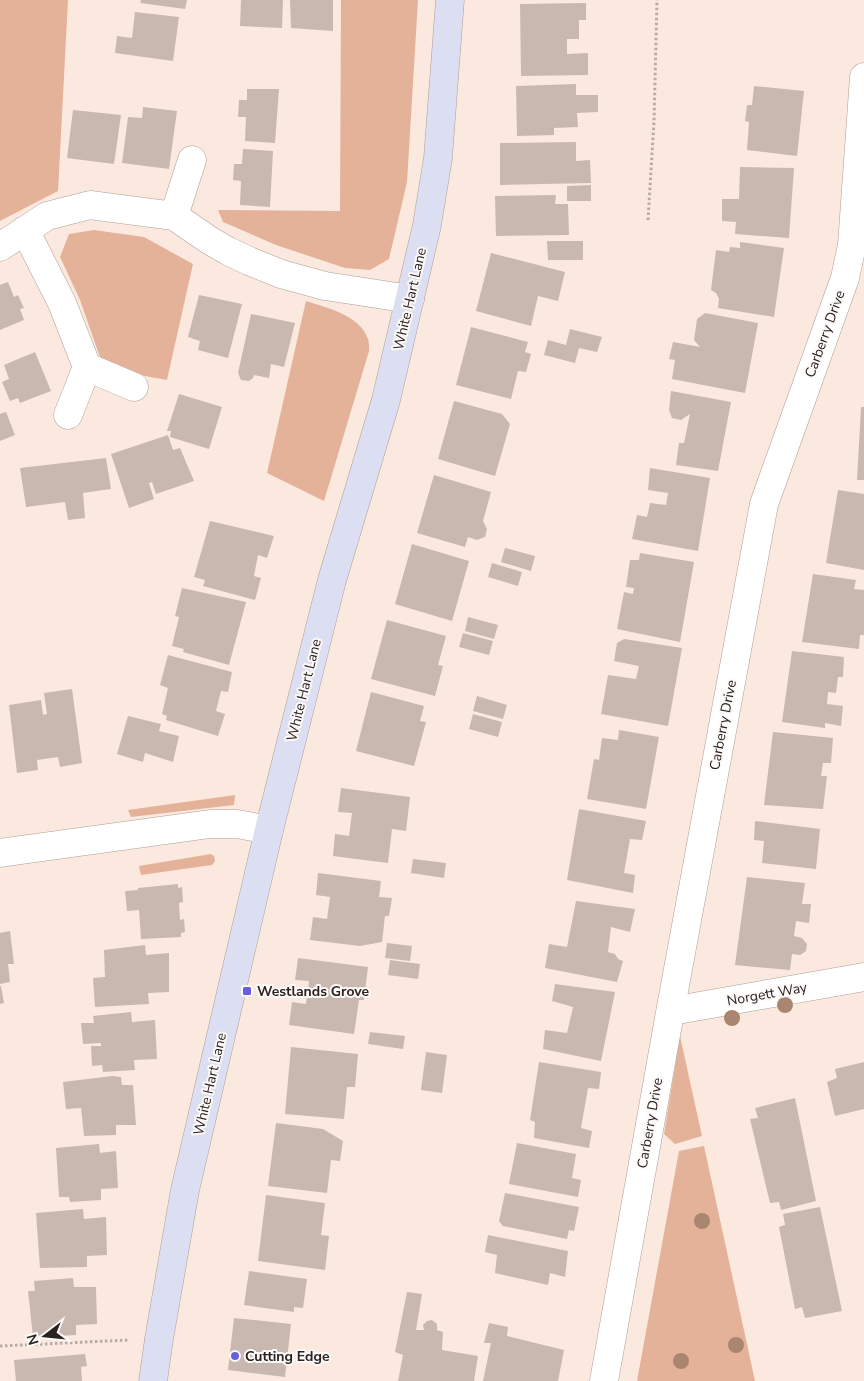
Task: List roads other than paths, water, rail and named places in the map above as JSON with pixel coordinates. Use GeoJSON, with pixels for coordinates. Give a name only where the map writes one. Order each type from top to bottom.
{"type":"FeatureCollection","features":[{"type":"Feature","properties":{"kind":"street","name":"White Hart Lane"},"geometry":{"type":"LineString","coordinates":[[152,1381],[185,1190],[269,830],[332,580],[386,400],[427,225],[438,158],[450,0]]}},
{"type":"Feature","properties":{"kind":"street","name":"Carberry Drive"},"geometry":{"type":"LineString","coordinates":[[604,1381],[764,504],[845,278],[852,245],[864,77]]}},
{"type":"Feature","properties":{"kind":"street"},"geometry":{"type":"LineString","coordinates":[[174,216],[192,160]]}},
{"type":"Feature","properties":{"kind":"street"},"geometry":{"type":"LineString","coordinates":[[0,247],[47,216],[90,206],[174,216],[209,240],[248,261],[281,274],[325,286],[410,299]]}},
{"type":"Feature","properties":{"kind":"street"},"geometry":{"type":"LineString","coordinates":[[25,230],[62,303],[87,367],[68,415]]}},
{"type":"Feature","properties":{"kind":"street"},"geometry":{"type":"LineString","coordinates":[[87,367],[134,387]]}},
{"type":"Feature","properties":{"kind":"street"},"geometry":{"type":"LineString","coordinates":[[0,853],[210,824],[238,824],[269,830]]}},
{"type":"Feature","properties":{"kind":"street","name":"Norgett Way"},"geometry":{"type":"LineString","coordinates":[[671,1007],[677,1010],[864,977]]}},
{"type":"Feature","properties":{"kind":"place","name":"Westlands Grove"},"geometry":{"type":"Point","coordinates":[247,991]}},
{"type":"Feature","properties":{"kind":"place","name":"Cutting Edge"},"geometry":{"type":"Point","coordinates":[235,1356]}}]}
